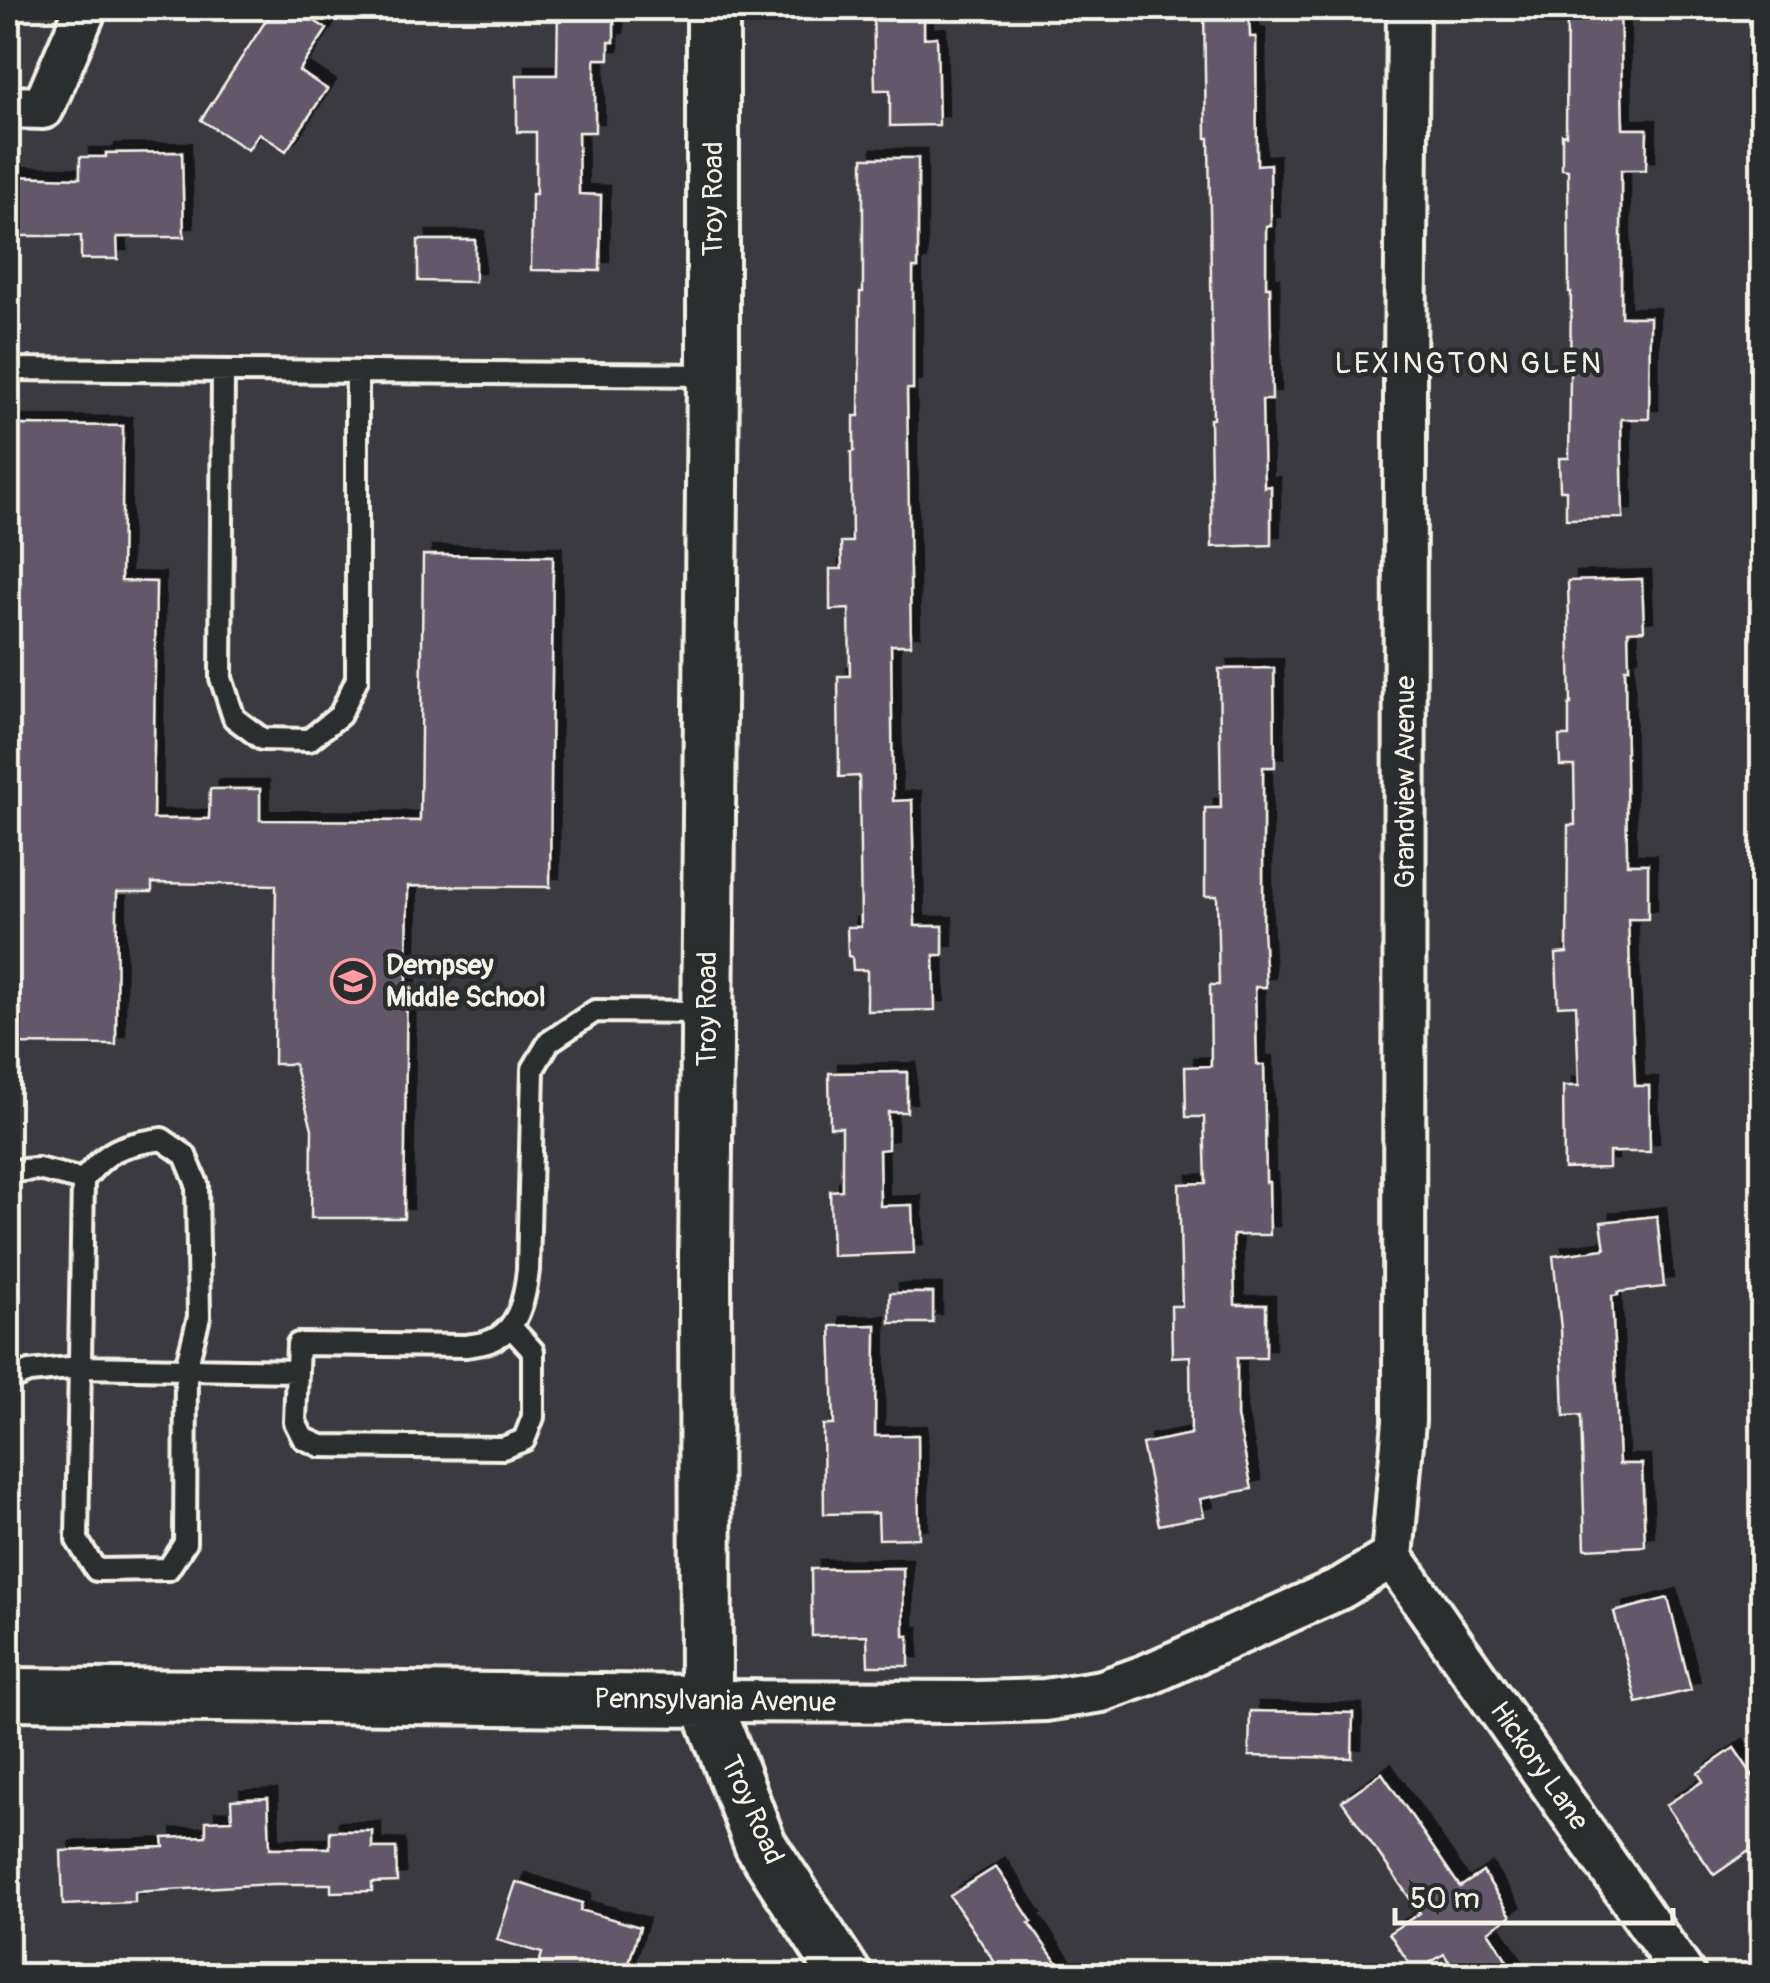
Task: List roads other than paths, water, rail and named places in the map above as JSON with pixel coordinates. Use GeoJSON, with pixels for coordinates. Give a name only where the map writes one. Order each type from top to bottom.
{"type":"FeatureCollection","features":[{"type":"Feature","properties":{"kind":"street"},"geometry":{"type":"LineString","coordinates":[[8,107],[43,108],[86,8]]}},
{"type":"Feature","properties":{"kind":"street","name":"Troy Road"},"geometry":{"type":"LineString","coordinates":[[712,8],[706,1700],[760,1844],[846,1976]]}},
{"type":"Feature","properties":{"kind":"street","name":"Grandview Avenue"},"geometry":{"type":"LineString","coordinates":[[1392,1557],[1404,1421],[1408,8]]}},
{"type":"Feature","properties":{"kind":"street","name":"Pennsylvania Avenue"},"geometry":{"type":"LineString","coordinates":[[8,1694],[1044,1700],[1102,1691],[1147,1675],[1341,1588],[1392,1557]]}},
{"type":"Feature","properties":{"kind":"street","name":"Hickory Lane"},"geometry":{"type":"LineString","coordinates":[[1392,1557],[1686,1976]]}},
{"type":"Feature","properties":{"kind":"lane"},"geometry":{"type":"LineString","coordinates":[[8,369],[713,375]]}},
{"type":"Feature","properties":{"kind":"lane"},"geometry":{"type":"LineString","coordinates":[[222,371],[221,678],[234,718],[262,738],[309,740],[340,715],[357,680],[357,372]]}},
{"type":"Feature","properties":{"kind":"lane"},"geometry":{"type":"LineString","coordinates":[[511,1327],[533,1352],[533,1417],[524,1440],[503,1448],[321,1446],[304,1438],[295,1422],[298,1344],[465,1346],[491,1341],[511,1327],[525,1301],[528,1270],[533,1069],[549,1042],[595,1011],[708,1012]]}},
{"type":"Feature","properties":{"kind":"lane"},"geometry":{"type":"LineString","coordinates":[[162,1140],[185,1155],[197,1184],[198,1317],[186,1368],[186,1543],[168,1569],[96,1570],[77,1540],[83,1180],[101,1158],[128,1144],[162,1140]]}},
{"type":"Feature","properties":{"kind":"lane"},"geometry":{"type":"LineString","coordinates":[[8,1171],[38,1169],[83,1180]]}},
{"type":"Feature","properties":{"kind":"lane"},"geometry":{"type":"LineString","coordinates":[[8,1380],[28,1372],[80,1367],[297,1370]]}},
{"type":"Feature","properties":{"kind":"place","name":"Dempsey Middle School"},"geometry":{"type":"Point","coordinates":[353,981]}},
{"type":"Feature","properties":{"kind":"district","name":"LEXINGTON GLEN"},"geometry":{"type":"Point","coordinates":[1469,363]}}]}
